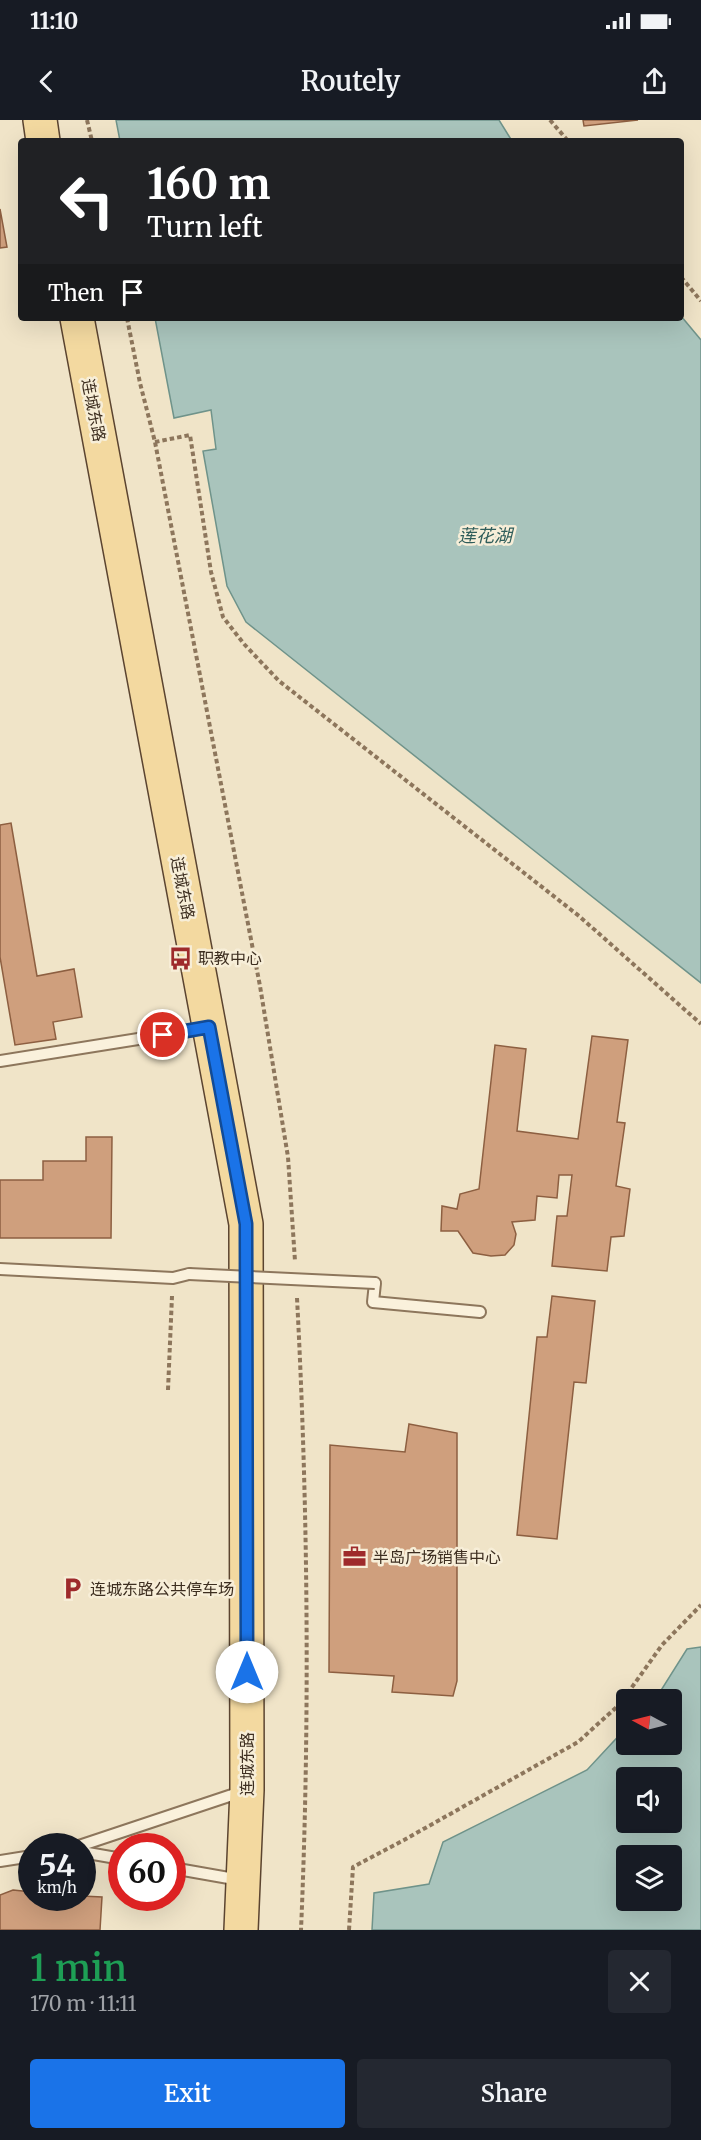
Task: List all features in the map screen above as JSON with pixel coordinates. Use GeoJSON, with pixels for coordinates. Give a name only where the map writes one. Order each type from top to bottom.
{"type":"FeatureCollection","features":[{"type":"Feature","properties":{"kind":"main road"},"geometry":{"type":"LineString","coordinates":[[40,120],[43,138]]}},
{"type":"Feature","properties":{"kind":"main road","name":"连城东路"},"geometry":{"type":"LineString","coordinates":[[78,321],[246,1224],[247,1790],[241,1930]]}},
{"type":"Feature","properties":{"kind":"lane"},"geometry":{"type":"LineString","coordinates":[[0,1061],[209,1027]]}},
{"type":"Feature","properties":{"kind":"lane"},"geometry":{"type":"LineString","coordinates":[[0,1269],[173,1278],[189,1274],[375,1283],[373,1302],[480,1312]]}},
{"type":"Feature","properties":{"kind":"lane"},"geometry":{"type":"LineString","coordinates":[[96,1840],[247,1790]]}},
{"type":"Feature","properties":{"kind":"lane"},"geometry":{"type":"LineString","coordinates":[[0,1861],[18,1858]]}},
{"type":"Feature","properties":{"kind":"lane"},"geometry":{"type":"LineString","coordinates":[[186,1870],[243,1880]]}},
{"type":"Feature","properties":{"kind":"path"},"geometry":{"type":"LineString","coordinates":[[87,120],[91,138]]}},
{"type":"Feature","properties":{"kind":"path"},"geometry":{"type":"LineString","coordinates":[[550,120],[565,138]]}},
{"type":"Feature","properties":{"kind":"path"},"geometry":{"type":"LineString","coordinates":[[684,281],[701,301]]}},
{"type":"Feature","properties":{"kind":"path"},"geometry":{"type":"LineString","coordinates":[[155,442],[190,435],[211,572],[223,617],[260,662],[325,718],[466,825],[579,916],[701,1024]]}},
{"type":"Feature","properties":{"kind":"path"},"geometry":{"type":"LineString","coordinates":[[168,1389],[173,1278]]}},
{"type":"Feature","properties":{"kind":"path"},"geometry":{"type":"LineString","coordinates":[[349,1930],[353,1867],[578,1742],[620,1704],[662,1645],[701,1605]]}},
{"type":"Feature","properties":{"kind":"water"},"geometry":{"type":"Polygon","coordinates":[[[116,120],[499,120],[510,138],[119,138],[116,120]]]}},
{"type":"Feature","properties":{"kind":"water","name":"莲花湖"},"geometry":{"type":"Polygon","coordinates":[[[684,320],[701,340],[701,983],[246,622],[227,586],[203,451],[216,449],[211,410],[174,418],[156,321],[684,320]]]}},
{"type":"Feature","properties":{"kind":"water"},"geometry":{"type":"Polygon","coordinates":[[[701,1647],[701,1930],[372,1930],[374,1893],[429,1884],[443,1842],[587,1770],[616,1739],[616,1755],[682,1755],[682,1689],[662,1689],[687,1649],[701,1647]]]}},
{"type":"Feature","properties":{"kind":"building"},"geometry":{"type":"Polygon","coordinates":[[[583,120],[638,120],[584,126],[583,120]]]}},
{"type":"Feature","properties":{"kind":"building"},"geometry":{"type":"Polygon","coordinates":[[[0,209],[7,247],[0,248],[0,209]]]}},
{"type":"Feature","properties":{"kind":"building"},"geometry":{"type":"Polygon","coordinates":[[[11,823],[37,976],[74,969],[82,1017],[53,1022],[56,1039],[15,1045],[0,957],[0,825],[11,823]]]}},
{"type":"Feature","properties":{"kind":"building"},"geometry":{"type":"Polygon","coordinates":[[[592,1036],[628,1040],[617,1122],[625,1123],[616,1186],[630,1189],[624,1236],[611,1237],[607,1271],[552,1266],[557,1216],[567,1216],[572,1175],[559,1175],[557,1198],[537,1196],[535,1220],[512,1222],[516,1234],[514,1245],[505,1255],[491,1256],[473,1253],[458,1231],[441,1231],[442,1206],[457,1209],[460,1194],[479,1189],[495,1045],[526,1049],[517,1131],[578,1139],[592,1036]]]}},
{"type":"Feature","properties":{"kind":"building"},"geometry":{"type":"Polygon","coordinates":[[[86,1137],[112,1137],[111,1238],[0,1238],[0,1180],[43,1180],[43,1161],[86,1161],[86,1137]]]}},
{"type":"Feature","properties":{"kind":"building"},"geometry":{"type":"Polygon","coordinates":[[[552,1296],[595,1301],[586,1383],[574,1382],[557,1539],[517,1535],[537,1337],[547,1337],[552,1296]]]}},
{"type":"Feature","properties":{"kind":"building"},"geometry":{"type":"Polygon","coordinates":[[[409,1424],[457,1433],[457,1681],[453,1696],[392,1692],[394,1676],[329,1672],[330,1445],[405,1452],[409,1424]]]}},
{"type":"Feature","properties":{"kind":"building"},"geometry":{"type":"Polygon","coordinates":[[[18,1891],[18,1911],[96,1911],[96,1897],[102,1897],[100,1930],[0,1930],[0,1895],[18,1891]]]}},
{"type":"Feature","properties":{"kind":"place","name":"职教中心"},"geometry":{"type":"Point","coordinates":[180,958]}},
{"type":"Feature","properties":{"kind":"place","name":"半岛广场销售中心"},"geometry":{"type":"Point","coordinates":[355,1557]}},
{"type":"Feature","properties":{"kind":"place","name":"连城东路公共停车场"},"geometry":{"type":"Point","coordinates":[72,1589]}},
{"type":"Feature","properties":{"kind":"route"},"geometry":{"type":"LineString","coordinates":[[163,1035],[209,1027],[246,1224],[247,1672]]}}]}
